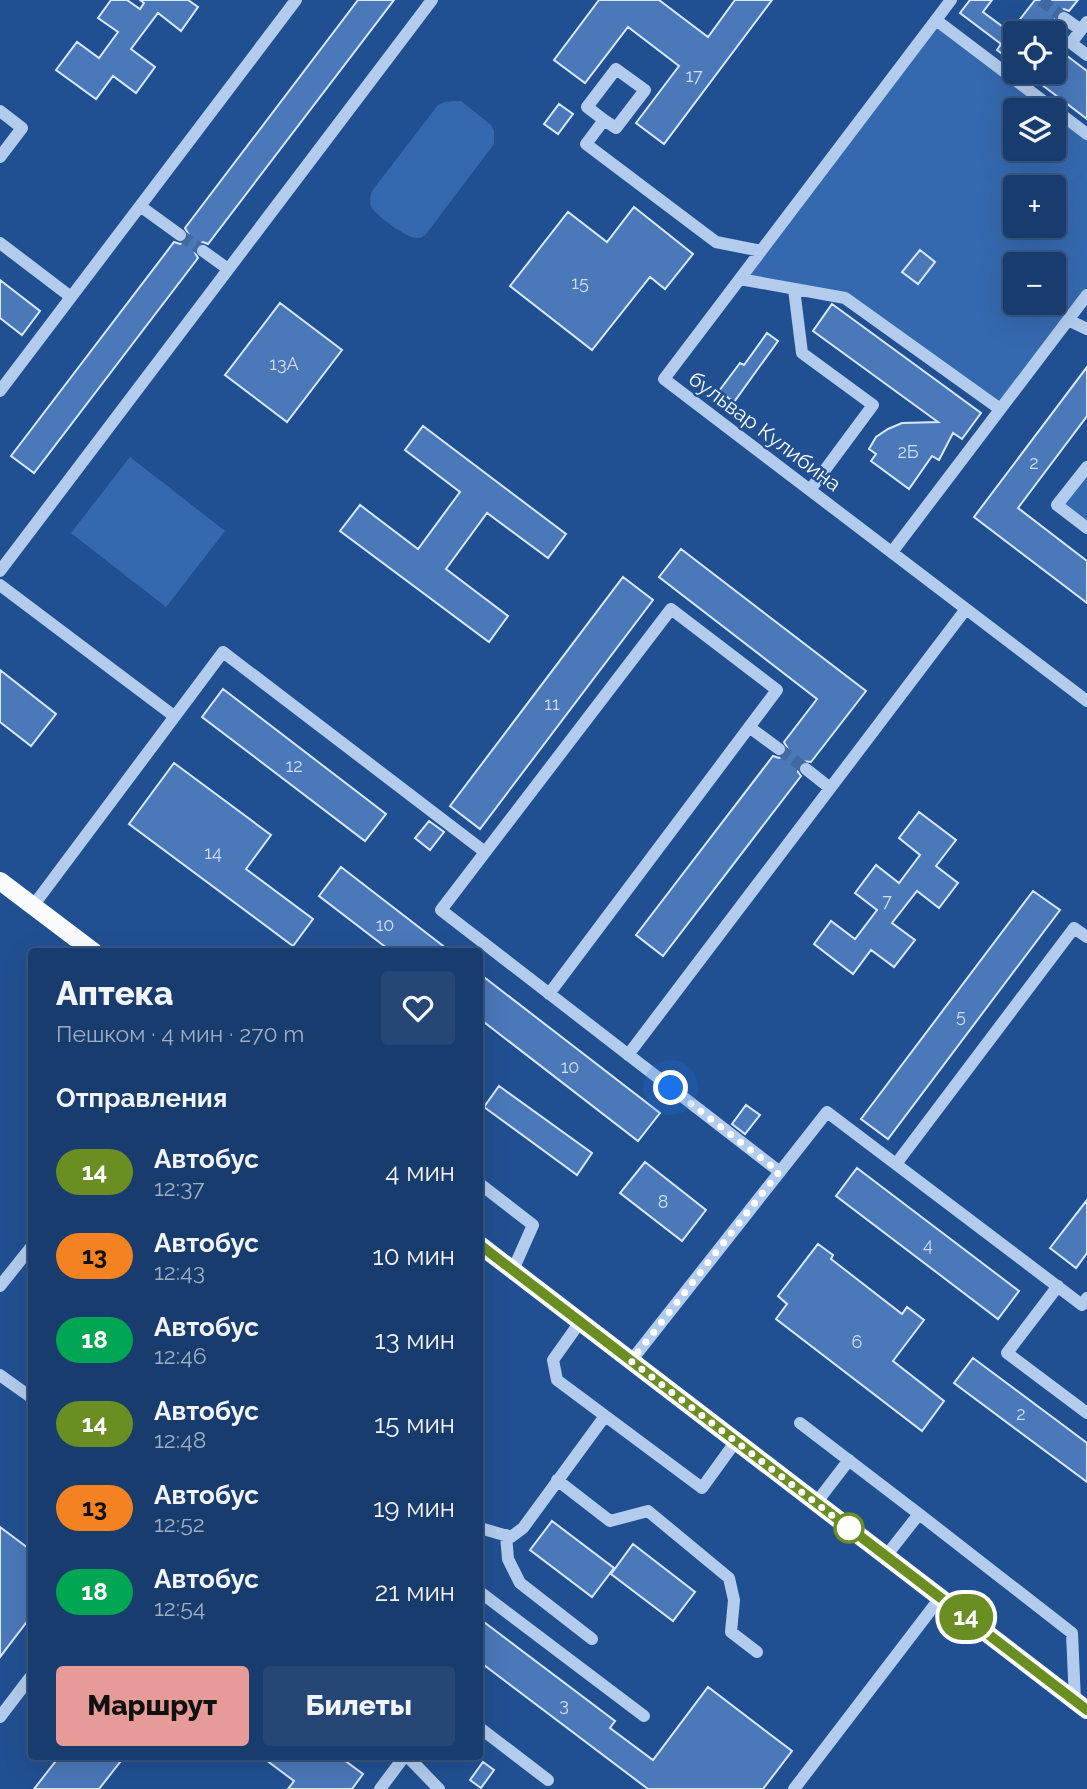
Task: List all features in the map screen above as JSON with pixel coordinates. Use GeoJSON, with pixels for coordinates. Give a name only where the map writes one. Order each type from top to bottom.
{"type":"FeatureCollection","features":[{"type":"Feature","properties":{"kind":"main road"},"geometry":{"type":"LineString","coordinates":[[0,881],[89,948]]}},
{"type":"Feature","properties":{"kind":"main road"},"geometry":{"type":"LineString","coordinates":[[483,1247],[1081,1706]]}},
{"type":"Feature","properties":{"kind":"street"},"geometry":{"type":"LineString","coordinates":[[0,391],[296,0]]}},
{"type":"Feature","properties":{"kind":"street"},"geometry":{"type":"LineString","coordinates":[[0,571],[432,0]]}},
{"type":"Feature","properties":{"kind":"street","name":"бульвар Кулибина"},"geometry":{"type":"LineString","coordinates":[[951,0],[664,379],[1087,701]]}},
{"type":"Feature","properties":{"kind":"street"},"geometry":{"type":"LineString","coordinates":[[1065,18],[1084,26],[1071,43],[1087,55]]}},
{"type":"Feature","properties":{"kind":"street"},"geometry":{"type":"LineString","coordinates":[[936,20],[1087,134]]}},
{"type":"Feature","properties":{"kind":"street"},"geometry":{"type":"LineString","coordinates":[[616,69],[645,90],[616,128],[604,120],[587,107],[616,69]]}},
{"type":"Feature","properties":{"kind":"street"},"geometry":{"type":"LineString","coordinates":[[0,111],[22,128],[0,158]]}},
{"type":"Feature","properties":{"kind":"street"},"geometry":{"type":"LineString","coordinates":[[604,120],[586,144],[716,242],[761,251]]}},
{"type":"Feature","properties":{"kind":"street"},"geometry":{"type":"LineString","coordinates":[[140,206],[180,234]]}},
{"type":"Feature","properties":{"kind":"street"},"geometry":{"type":"LineString","coordinates":[[0,243],[71,297]]}},
{"type":"Feature","properties":{"kind":"street"},"geometry":{"type":"LineString","coordinates":[[203,251],[228,269]]}},
{"type":"Feature","properties":{"kind":"street"},"geometry":{"type":"LineString","coordinates":[[740,279],[845,298],[1000,409]]}},
{"type":"Feature","properties":{"kind":"street"},"geometry":{"type":"LineString","coordinates":[[794,289],[802,353],[873,405],[810,490]]}},
{"type":"Feature","properties":{"kind":"street"},"geometry":{"type":"LineString","coordinates":[[892,552],[1087,295]]}},
{"type":"Feature","properties":{"kind":"street"},"geometry":{"type":"LineString","coordinates":[[1068,320],[1087,329]]}},
{"type":"Feature","properties":{"kind":"street"},"geometry":{"type":"LineString","coordinates":[[1087,467],[1057,505],[1087,528]]}},
{"type":"Feature","properties":{"kind":"street"},"geometry":{"type":"LineString","coordinates":[[0,585],[174,716]]}},
{"type":"Feature","properties":{"kind":"street"},"geometry":{"type":"LineString","coordinates":[[549,993],[777,690],[671,609],[441,910],[779,1172]]}},
{"type":"Feature","properties":{"kind":"street"},"geometry":{"type":"LineString","coordinates":[[628,1055],[966,609]]}},
{"type":"Feature","properties":{"kind":"street"},"geometry":{"type":"LineString","coordinates":[[33,906],[222,652],[485,852]]}},
{"type":"Feature","properties":{"kind":"street"},"geometry":{"type":"LineString","coordinates":[[749,727],[779,749]]}},
{"type":"Feature","properties":{"kind":"street"},"geometry":{"type":"LineString","coordinates":[[806,769],[830,788]]}},
{"type":"Feature","properties":{"kind":"street"},"geometry":{"type":"LineString","coordinates":[[896,1164],[1074,928],[1087,937]]}},
{"type":"Feature","properties":{"kind":"street"},"geometry":{"type":"LineString","coordinates":[[631,1361],[827,1112],[1082,1304],[1087,1298]]}},
{"type":"Feature","properties":{"kind":"street"},"geometry":{"type":"LineString","coordinates":[[483,1186],[533,1225],[513,1270]]}},
{"type":"Feature","properties":{"kind":"street"},"geometry":{"type":"LineString","coordinates":[[0,1286],[28,1250]]}},
{"type":"Feature","properties":{"kind":"street"},"geometry":{"type":"LineString","coordinates":[[1058,1286],[1007,1353],[1087,1413]]}},
{"type":"Feature","properties":{"kind":"street"},"geometry":{"type":"LineString","coordinates":[[580,1322],[553,1360],[557,1380],[702,1488],[736,1441]]}},
{"type":"Feature","properties":{"kind":"street"},"geometry":{"type":"LineString","coordinates":[[0,1375],[28,1395]]}},
{"type":"Feature","properties":{"kind":"street"},"geometry":{"type":"LineString","coordinates":[[483,1529],[510,1537],[523,1528],[605,1416]]}},
{"type":"Feature","properties":{"kind":"street"},"geometry":{"type":"LineString","coordinates":[[800,1423],[1072,1633],[1081,1706]]}},
{"type":"Feature","properties":{"kind":"street"},"geometry":{"type":"LineString","coordinates":[[817,1503],[849,1460]]}},
{"type":"Feature","properties":{"kind":"street"},"geometry":{"type":"LineString","coordinates":[[558,1480],[610,1521],[648,1511],[729,1578],[734,1600],[731,1633],[757,1653]]}},
{"type":"Feature","properties":{"kind":"street"},"geometry":{"type":"LineString","coordinates":[[886,1556],[919,1514]]}},
{"type":"Feature","properties":{"kind":"street"},"geometry":{"type":"LineString","coordinates":[[506,1535],[508,1559],[520,1583],[592,1639]]}},
{"type":"Feature","properties":{"kind":"street"},"geometry":{"type":"LineString","coordinates":[[483,1594],[644,1716]]}},
{"type":"Feature","properties":{"kind":"street"},"geometry":{"type":"LineString","coordinates":[[794,1789],[940,1598]]}},
{"type":"Feature","properties":{"kind":"street"},"geometry":{"type":"LineString","coordinates":[[0,1717],[28,1680]]}},
{"type":"Feature","properties":{"kind":"street"},"geometry":{"type":"LineString","coordinates":[[483,1730],[548,1780]]}},
{"type":"Feature","properties":{"kind":"street"},"geometry":{"type":"LineString","coordinates":[[380,1789],[404,1760]]}},
{"type":"Feature","properties":{"kind":"street"},"geometry":{"type":"LineString","coordinates":[[409,1760],[439,1789]]}},
{"type":"Feature","properties":{"kind":"shaded area"},"geometry":{"type":"Polygon","coordinates":[[[937,23],[1003,73],[1003,84],[1018,84],[1036,98],[1003,98],[1003,161],[1066,161],[1066,121],[1087,137],[1087,291],[999,406],[845,296],[743,278],[937,23]]]}},
{"type":"Feature","properties":{"kind":"shaded area"},"geometry":{"type":"Polygon","coordinates":[[[461,101],[491,125],[494,144],[426,234],[420,238],[412,237],[375,212],[370,204],[371,193],[438,105],[461,101]]]}},
{"type":"Feature","properties":{"kind":"shaded area"},"geometry":{"type":"Polygon","coordinates":[[[130,457],[225,531],[166,607],[71,533],[130,457]]]}},
{"type":"Feature","properties":{"kind":"shaded area"},"geometry":{"type":"Polygon","coordinates":[[[1087,475],[1087,522],[1064,505],[1087,475]]]}},
{"type":"Feature","properties":{"kind":"building"},"geometry":{"type":"Polygon","coordinates":[[[111,0],[127,0],[140,9],[144,3],[140,0],[188,0],[198,7],[181,31],[158,13],[131,49],[155,67],[136,93],[113,76],[96,99],[56,70],[77,42],[99,58],[118,32],[98,18],[111,0]]]}},
{"type":"Feature","properties":{"kind":"building"},"geometry":{"type":"Polygon","coordinates":[[[358,0],[394,0],[208,244],[203,242],[196,245],[194,251],[198,258],[34,473],[11,456],[174,242],[180,244],[187,241],[189,235],[185,228],[358,0]]]}},
{"type":"Feature","properties":{"kind":"building"},"geometry":{"type":"Polygon","coordinates":[[[599,0],[659,0],[708,37],[735,0],[772,0],[664,144],[636,123],[679,66],[628,27],[585,83],[554,60],[599,0]]]}},
{"type":"Feature","properties":{"kind":"building"},"geometry":{"type":"Polygon","coordinates":[[[970,0],[992,0],[983,12],[1003,27],[1003,55],[997,50],[1001,44],[960,13],[970,0]]]}},
{"type":"Feature","properties":{"kind":"building"},"geometry":{"type":"Polygon","coordinates":[[[1035,0],[1078,0],[1069,11],[1064,9],[1057,12],[1057,21],[1019,21],[1035,0]]]}},
{"type":"Feature","properties":{"kind":"building"},"geometry":{"type":"Polygon","coordinates":[[[1066,55],[1087,71],[1087,119],[1066,103],[1066,98],[1059,98],[1041,84],[1066,84],[1066,55]]]}},
{"type":"Feature","properties":{"kind":"building"},"geometry":{"type":"Polygon","coordinates":[[[559,104],[573,114],[558,134],[544,124],[559,104]]]}},
{"type":"Feature","properties":{"kind":"building"},"geometry":{"type":"Polygon","coordinates":[[[634,207],[693,254],[665,289],[650,277],[592,350],[510,286],[568,212],[607,242],[634,207]]]}},
{"type":"Feature","properties":{"kind":"building"},"geometry":{"type":"Polygon","coordinates":[[[920,250],[935,262],[918,284],[902,272],[920,250]]]}},
{"type":"Feature","properties":{"kind":"building"},"geometry":{"type":"Polygon","coordinates":[[[0,280],[40,311],[22,335],[0,318],[0,280]]]}},
{"type":"Feature","properties":{"kind":"building"},"geometry":{"type":"Polygon","coordinates":[[[280,303],[342,350],[287,422],[225,375],[280,303]]]}},
{"type":"Feature","properties":{"kind":"building"},"geometry":{"type":"Polygon","coordinates":[[[832,304],[981,413],[962,439],[953,433],[939,460],[932,456],[909,489],[871,461],[876,454],[869,449],[876,437],[902,423],[938,422],[813,331],[832,304]]]}},
{"type":"Feature","properties":{"kind":"building"},"geometry":{"type":"Polygon","coordinates":[[[767,333],[778,341],[734,402],[719,391],[740,363],[744,365],[767,333]]]}},
{"type":"Feature","properties":{"kind":"building"},"geometry":{"type":"Polygon","coordinates":[[[1087,367],[1087,416],[1018,508],[1087,561],[1087,603],[974,517],[1087,367]]]}},
{"type":"Feature","properties":{"kind":"building"},"geometry":{"type":"Polygon","coordinates":[[[423,426],[566,534],[548,558],[487,513],[446,569],[508,616],[489,642],[340,531],[360,505],[418,549],[460,492],[405,450],[423,426]]]}},
{"type":"Feature","properties":{"kind":"building"},"geometry":{"type":"Polygon","coordinates":[[[681,549],[866,691],[811,762],[803,761],[799,764],[798,772],[801,776],[663,956],[636,935],[773,756],[779,758],[786,755],[788,749],[784,742],[817,699],[659,577],[681,549]]]}},
{"type":"Feature","properties":{"kind":"building"},"geometry":{"type":"Polygon","coordinates":[[[623,577],[653,600],[480,829],[450,806],[623,577]]]}},
{"type":"Feature","properties":{"kind":"building"},"geometry":{"type":"Polygon","coordinates":[[[0,670],[56,714],[31,746],[0,722],[0,670]]]}},
{"type":"Feature","properties":{"kind":"building"},"geometry":{"type":"Polygon","coordinates":[[[223,689],[386,814],[365,841],[202,717],[223,689]]]}},
{"type":"Feature","properties":{"kind":"building"},"geometry":{"type":"Polygon","coordinates":[[[174,763],[271,835],[246,869],[313,919],[293,946],[129,824],[174,763]]]}},
{"type":"Feature","properties":{"kind":"building"},"geometry":{"type":"Polygon","coordinates":[[[919,812],[956,840],[936,866],[958,883],[939,908],[917,891],[892,923],[915,940],[894,967],[871,950],[853,974],[814,944],[831,921],[855,939],[877,910],[855,893],[876,865],[899,883],[920,855],[899,838],[919,812]]]}},
{"type":"Feature","properties":{"kind":"building"},"geometry":{"type":"Polygon","coordinates":[[[429,821],[444,832],[430,850],[415,838],[429,821]]]}},
{"type":"Feature","properties":{"kind":"building"},"geometry":{"type":"Polygon","coordinates":[[[341,867],[446,948],[387,948],[319,896],[341,867]]]}},
{"type":"Feature","properties":{"kind":"building"},"geometry":{"type":"Polygon","coordinates":[[[1033,891],[1060,910],[888,1139],[861,1119],[1033,891]]]}},
{"type":"Feature","properties":{"kind":"building"},"geometry":{"type":"Polygon","coordinates":[[[483,976],[660,1113],[638,1141],[483,1021],[483,976]]]}},
{"type":"Feature","properties":{"kind":"building"},"geometry":{"type":"Polygon","coordinates":[[[499,1086],[592,1153],[577,1175],[484,1107],[499,1086]]]}},
{"type":"Feature","properties":{"kind":"building"},"geometry":{"type":"Polygon","coordinates":[[[746,1105],[760,1115],[745,1134],[732,1124],[746,1105]]]}},
{"type":"Feature","properties":{"kind":"building"},"geometry":{"type":"Polygon","coordinates":[[[645,1162],[706,1210],[682,1241],[620,1193],[645,1162]]]}},
{"type":"Feature","properties":{"kind":"building"},"geometry":{"type":"Polygon","coordinates":[[[857,1168],[1019,1291],[998,1319],[836,1196],[857,1168]]]}},
{"type":"Feature","properties":{"kind":"building"},"geometry":{"type":"Polygon","coordinates":[[[1087,1200],[1087,1253],[1076,1268],[1050,1248],[1087,1200]]]}},
{"type":"Feature","properties":{"kind":"building"},"geometry":{"type":"Polygon","coordinates":[[[818,1244],[833,1255],[831,1259],[902,1314],[907,1307],[924,1320],[893,1361],[944,1401],[922,1431],[776,1319],[787,1304],[778,1296],[818,1244]]]}},
{"type":"Feature","properties":{"kind":"building"},"geometry":{"type":"Polygon","coordinates":[[[973,1358],[1087,1443],[1087,1482],[954,1383],[973,1358]]]}},
{"type":"Feature","properties":{"kind":"building"},"geometry":{"type":"Polygon","coordinates":[[[552,1521],[614,1568],[592,1597],[530,1550],[552,1521]]]}},
{"type":"Feature","properties":{"kind":"building"},"geometry":{"type":"Polygon","coordinates":[[[0,1527],[28,1548],[28,1620],[0,1657],[0,1527]]]}},
{"type":"Feature","properties":{"kind":"building"},"geometry":{"type":"Polygon","coordinates":[[[633,1544],[695,1592],[673,1621],[611,1574],[633,1544]]]}},
{"type":"Feature","properties":{"kind":"building"},"geometry":{"type":"Polygon","coordinates":[[[483,1621],[615,1721],[610,1728],[653,1760],[708,1687],[792,1751],[763,1789],[648,1789],[483,1664],[483,1621]]]}},
{"type":"Feature","properties":{"kind":"building"},"geometry":{"type":"Polygon","coordinates":[[[57,1760],[122,1760],[99,1789],[34,1789],[57,1760]]]}},
{"type":"Feature","properties":{"kind":"building"},"geometry":{"type":"Polygon","coordinates":[[[266,1760],[344,1760],[363,1774],[352,1789],[288,1789],[294,1781],[266,1760]]]}},
{"type":"Feature","properties":{"kind":"building"},"geometry":{"type":"Polygon","coordinates":[[[483,1762],[494,1770],[481,1788],[470,1780],[483,1762]]]}},
{"type":"Feature","properties":{"kind":"tunnel"},"geometry":{"type":"LineString","coordinates":[[1041,0],[1064,18]]}},
{"type":"Feature","properties":{"kind":"tunnel"},"geometry":{"type":"LineString","coordinates":[[180,235],[203,251]]}},
{"type":"Feature","properties":{"kind":"tunnel"},"geometry":{"type":"LineString","coordinates":[[779,749],[806,769]]}},
{"type":"Feature","properties":{"kind":"bus line","name":"14"},"geometry":{"type":"LineString","coordinates":[[483,1247],[1087,1710]]}},
{"type":"Feature","properties":{"kind":"route"},"geometry":{"type":"LineString","coordinates":[[671,1088],[779,1172],[631,1361],[851,1530],[849,1528]]}}]}
